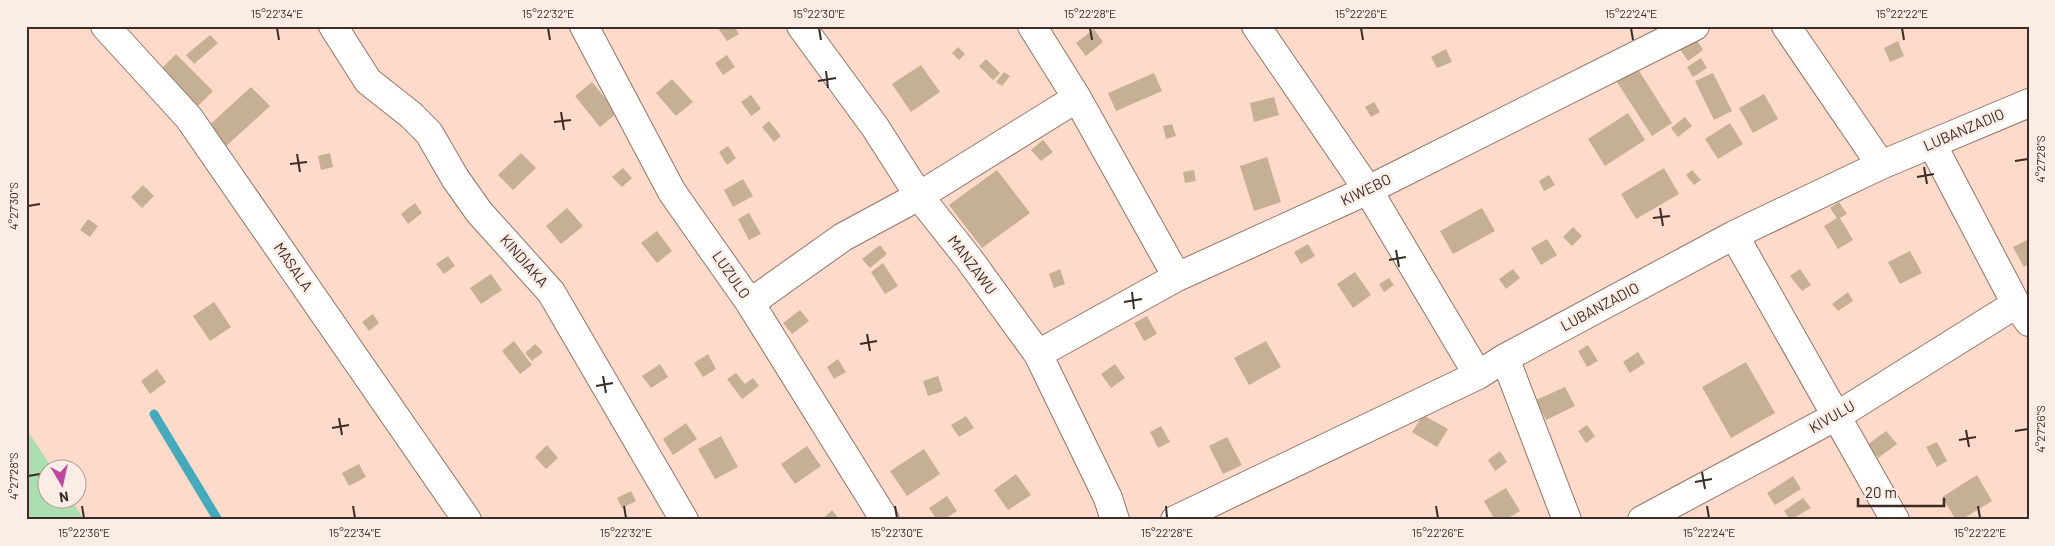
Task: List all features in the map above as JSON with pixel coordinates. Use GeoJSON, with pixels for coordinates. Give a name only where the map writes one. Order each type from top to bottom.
{"type":"FeatureCollection","features":[{"type":"Feature","properties":{"kind":"street","name":"MASALA"},"geometry":{"type":"LineString","coordinates":[[105,26],[189,118],[467,520]]}},
{"type":"Feature","properties":{"kind":"street","name":"KINDIAKA"},"geometry":{"type":"LineString","coordinates":[[333,26],[368,81],[411,115],[429,133],[455,178],[479,212],[551,292],[684,520]]}},
{"type":"Feature","properties":{"kind":"street","name":"LUZULO"},"geometry":{"type":"LineString","coordinates":[[584,26],[672,192],[750,303],[885,520]]}},
{"type":"Feature","properties":{"kind":"street","name":"MANZAWU"},"geometry":{"type":"LineString","coordinates":[[801,26],[875,127],[919,196],[1038,354],[1108,498],[1115,520]]}},
{"type":"Feature","properties":{"kind":"street"},"geometry":{"type":"LineString","coordinates":[[1032,26],[1077,98],[1177,277]]}},
{"type":"Feature","properties":{"kind":"street"},"geometry":{"type":"LineString","coordinates":[[1256,26],[1368,190],[1478,375]]}},
{"type":"Feature","properties":{"kind":"street","name":"KIWEBO"},"geometry":{"type":"LineString","coordinates":[[1038,354],[1177,277],[1368,190],[1694,26]]}},
{"type":"Feature","properties":{"kind":"street"},"geometry":{"type":"LineString","coordinates":[[1786,26],[1881,165]]}},
{"type":"Feature","properties":{"kind":"street"},"geometry":{"type":"LineString","coordinates":[[750,303],[843,237],[919,196],[1077,98]]}},
{"type":"Feature","properties":{"kind":"street","name":"LUBANZADIO"},"geometry":{"type":"LineString","coordinates":[[1175,520],[1478,375],[1505,358],[1734,234],[1881,165],[2029,102]]}},
{"type":"Feature","properties":{"kind":"street"},"geometry":{"type":"LineString","coordinates":[[1932,144],[2022,313]]}},
{"type":"Feature","properties":{"kind":"street"},"geometry":{"type":"LineString","coordinates":[[1734,234],[1835,417],[1895,520]]}},
{"type":"Feature","properties":{"kind":"street","name":"KIVULU"},"geometry":{"type":"LineString","coordinates":[[1642,520],[1835,417],[2022,313]]}},
{"type":"Feature","properties":{"kind":"street"},"geometry":{"type":"LineString","coordinates":[[1505,358],[1567,520]]}},
{"type":"Feature","properties":{"kind":"green space"},"geometry":{"type":"Polygon","coordinates":[[[26,428],[46,458],[38,458],[38,508],[77,508],[84,520],[26,520],[26,428]]]}},
{"type":"Feature","properties":{"kind":"building"},"geometry":{"type":"Polygon","coordinates":[[[721,26],[734,26],[739,34],[727,41],[718,28],[721,26]]]}},
{"type":"Feature","properties":{"kind":"building"},"geometry":{"type":"Polygon","coordinates":[[[1094,29],[1103,42],[1086,56],[1076,43],[1094,29]]]}},
{"type":"Feature","properties":{"kind":"building"},"geometry":{"type":"Polygon","coordinates":[[[210,35],[218,43],[194,64],[186,55],[210,35]]]}},
{"type":"Feature","properties":{"kind":"building"},"geometry":{"type":"Polygon","coordinates":[[[1695,37],[1703,50],[1688,61],[1679,48],[1695,37]]]}},
{"type":"Feature","properties":{"kind":"building"},"geometry":{"type":"Polygon","coordinates":[[[1898,41],[1904,56],[1890,62],[1884,48],[1898,41]]]}},
{"type":"Feature","properties":{"kind":"building"},"geometry":{"type":"Polygon","coordinates":[[[958,47],[965,54],[959,60],[952,53],[958,47]]]}},
{"type":"Feature","properties":{"kind":"building"},"geometry":{"type":"Polygon","coordinates":[[[1446,49],[1452,62],[1437,68],[1431,57],[1446,49]]]}},
{"type":"Feature","properties":{"kind":"building"},"geometry":{"type":"Polygon","coordinates":[[[176,54],[213,91],[198,106],[161,69],[176,54]]]}},
{"type":"Feature","properties":{"kind":"building"},"geometry":{"type":"Polygon","coordinates":[[[727,55],[735,67],[723,75],[715,63],[727,55]]]}},
{"type":"Feature","properties":{"kind":"building"},"geometry":{"type":"Polygon","coordinates":[[[1701,58],[1707,68],[1693,77],[1687,67],[1701,58]]]}},
{"type":"Feature","properties":{"kind":"building"},"geometry":{"type":"Polygon","coordinates":[[[986,59],[1000,73],[993,80],[979,66],[986,59]]]}},
{"type":"Feature","properties":{"kind":"building"},"geometry":{"type":"Polygon","coordinates":[[[921,65],[940,92],[911,112],[892,84],[921,65]]]}},
{"type":"Feature","properties":{"kind":"building"},"geometry":{"type":"Polygon","coordinates":[[[1636,66],[1672,123],[1652,136],[1615,79],[1636,66]]]}},
{"type":"Feature","properties":{"kind":"building"},"geometry":{"type":"Polygon","coordinates":[[[1004,72],[1010,76],[1002,86],[996,82],[1004,72]]]}},
{"type":"Feature","properties":{"kind":"building"},"geometry":{"type":"Polygon","coordinates":[[[1154,73],[1162,91],[1116,111],[1108,93],[1154,73]]]}},
{"type":"Feature","properties":{"kind":"building"},"geometry":{"type":"Polygon","coordinates":[[[1713,73],[1732,111],[1714,120],[1695,81],[1713,73]]]}},
{"type":"Feature","properties":{"kind":"building"},"geometry":{"type":"Polygon","coordinates":[[[672,79],[693,102],[676,116],[656,93],[672,79]]]}},
{"type":"Feature","properties":{"kind":"building"},"geometry":{"type":"Polygon","coordinates":[[[592,82],[617,113],[600,127],[575,96],[592,82]]]}},
{"type":"Feature","properties":{"kind":"building"},"geometry":{"type":"Polygon","coordinates":[[[251,87],[270,106],[223,149],[205,129],[251,87]]]}},
{"type":"Feature","properties":{"kind":"building"},"geometry":{"type":"Polygon","coordinates":[[[1764,94],[1778,119],[1753,133],[1739,108],[1764,94]]]}},
{"type":"Feature","properties":{"kind":"building"},"geometry":{"type":"Polygon","coordinates":[[[751,95],[761,109],[751,116],[741,102],[751,95]]]}},
{"type":"Feature","properties":{"kind":"building"},"geometry":{"type":"Polygon","coordinates":[[[1274,97],[1279,115],[1254,122],[1250,103],[1274,97]]]}},
{"type":"Feature","properties":{"kind":"building"},"geometry":{"type":"Polygon","coordinates":[[[1374,102],[1380,112],[1371,117],[1365,107],[1374,102]]]}},
{"type":"Feature","properties":{"kind":"building"},"geometry":{"type":"Polygon","coordinates":[[[1628,113],[1645,140],[1605,166],[1588,139],[1628,113]]]}},
{"type":"Feature","properties":{"kind":"building"},"geometry":{"type":"Polygon","coordinates":[[[1685,117],[1692,126],[1678,137],[1671,128],[1685,117]]]}},
{"type":"Feature","properties":{"kind":"building"},"geometry":{"type":"Polygon","coordinates":[[[769,121],[781,136],[774,142],[762,127],[769,121]]]}},
{"type":"Feature","properties":{"kind":"building"},"geometry":{"type":"Polygon","coordinates":[[[1730,123],[1743,144],[1718,159],[1705,139],[1730,123]]]}},
{"type":"Feature","properties":{"kind":"building"},"geometry":{"type":"Polygon","coordinates":[[[1172,124],[1176,136],[1166,139],[1163,126],[1172,124]]]}},
{"type":"Feature","properties":{"kind":"building"},"geometry":{"type":"Polygon","coordinates":[[[1043,140],[1053,152],[1041,161],[1031,150],[1043,140]]]}},
{"type":"Feature","properties":{"kind":"building"},"geometry":{"type":"Polygon","coordinates":[[[728,146],[736,158],[727,165],[719,152],[728,146]]]}},
{"type":"Feature","properties":{"kind":"building"},"geometry":{"type":"Polygon","coordinates":[[[330,153],[333,167],[321,170],[318,156],[330,153]]]}},
{"type":"Feature","properties":{"kind":"building"},"geometry":{"type":"Polygon","coordinates":[[[521,153],[536,168],[513,190],[498,175],[521,153]]]}},
{"type":"Feature","properties":{"kind":"building"},"geometry":{"type":"Polygon","coordinates":[[[1267,157],[1281,202],[1254,211],[1240,166],[1267,157]]]}},
{"type":"Feature","properties":{"kind":"building"},"geometry":{"type":"Polygon","coordinates":[[[623,168],[632,178],[622,187],[612,177],[623,168]]]}},
{"type":"Feature","properties":{"kind":"building"},"geometry":{"type":"Polygon","coordinates":[[[1664,168],[1679,194],[1636,219],[1621,194],[1664,168]]]}},
{"type":"Feature","properties":{"kind":"building"},"geometry":{"type":"Polygon","coordinates":[[[997,170],[1030,213],[982,248],[949,205],[997,170]]]}},
{"type":"Feature","properties":{"kind":"building"},"geometry":{"type":"Polygon","coordinates":[[[1194,170],[1196,181],[1185,183],[1183,172],[1194,170]]]}},
{"type":"Feature","properties":{"kind":"building"},"geometry":{"type":"Polygon","coordinates":[[[1692,170],[1701,180],[1694,185],[1686,175],[1692,170]]]}},
{"type":"Feature","properties":{"kind":"building"},"geometry":{"type":"Polygon","coordinates":[[[1549,175],[1555,185],[1544,191],[1539,181],[1549,175]]]}},
{"type":"Feature","properties":{"kind":"building"},"geometry":{"type":"Polygon","coordinates":[[[743,179],[753,196],[733,207],[724,190],[743,179]]]}},
{"type":"Feature","properties":{"kind":"building"},"geometry":{"type":"Polygon","coordinates":[[[143,185],[154,196],[142,208],[131,197],[143,185]]]}},
{"type":"Feature","properties":{"kind":"building"},"geometry":{"type":"Polygon","coordinates":[[[1839,202],[1847,214],[1840,218],[1853,240],[1838,249],[1824,226],[1837,218],[1830,208],[1839,202]]]}},
{"type":"Feature","properties":{"kind":"building"},"geometry":{"type":"Polygon","coordinates":[[[415,203],[422,213],[408,224],[401,214],[415,203]]]}},
{"type":"Feature","properties":{"kind":"building"},"geometry":{"type":"Polygon","coordinates":[[[567,208],[583,226],[561,244],[546,226],[567,208]]]}},
{"type":"Feature","properties":{"kind":"building"},"geometry":{"type":"Polygon","coordinates":[[[1482,208],[1495,231],[1453,254],[1440,231],[1482,208]]]}},
{"type":"Feature","properties":{"kind":"building"},"geometry":{"type":"Polygon","coordinates":[[[749,213],[761,234],[749,240],[738,219],[749,213]]]}},
{"type":"Feature","properties":{"kind":"building"},"geometry":{"type":"Polygon","coordinates":[[[88,219],[98,226],[90,237],[80,230],[88,219]]]}},
{"type":"Feature","properties":{"kind":"building"},"geometry":{"type":"Polygon","coordinates":[[[1573,227],[1582,236],[1572,246],[1563,237],[1573,227]]]}},
{"type":"Feature","properties":{"kind":"building"},"geometry":{"type":"Polygon","coordinates":[[[657,231],[672,251],[657,263],[641,243],[657,231]]]}},
{"type":"Feature","properties":{"kind":"building"},"geometry":{"type":"Polygon","coordinates":[[[1547,239],[1557,255],[1541,265],[1531,248],[1547,239]]]}},
{"type":"Feature","properties":{"kind":"building"},"geometry":{"type":"Polygon","coordinates":[[[2029,239],[2029,264],[2024,267],[2013,247],[2029,239]]]}},
{"type":"Feature","properties":{"kind":"building"},"geometry":{"type":"Polygon","coordinates":[[[1308,244],[1315,256],[1301,264],[1294,252],[1308,244]]]}},
{"type":"Feature","properties":{"kind":"building"},"geometry":{"type":"Polygon","coordinates":[[[880,245],[887,254],[870,268],[862,259],[880,245]]]}},
{"type":"Feature","properties":{"kind":"building"},"geometry":{"type":"Polygon","coordinates":[[[1910,251],[1922,273],[1900,284],[1888,262],[1910,251]]]}},
{"type":"Feature","properties":{"kind":"building"},"geometry":{"type":"Polygon","coordinates":[[[448,256],[455,266],[444,274],[436,264],[448,256]]]}},
{"type":"Feature","properties":{"kind":"building"},"geometry":{"type":"Polygon","coordinates":[[[883,263],[898,286],[885,294],[871,272],[883,263]]]}},
{"type":"Feature","properties":{"kind":"building"},"geometry":{"type":"Polygon","coordinates":[[[1060,269],[1065,284],[1054,288],[1049,274],[1060,269]]]}},
{"type":"Feature","properties":{"kind":"building"},"geometry":{"type":"Polygon","coordinates":[[[1513,269],[1520,278],[1506,289],[1499,279],[1513,269]]]}},
{"type":"Feature","properties":{"kind":"building"},"geometry":{"type":"Polygon","coordinates":[[[1800,269],[1811,285],[1802,291],[1790,276],[1800,269]]]}},
{"type":"Feature","properties":{"kind":"building"},"geometry":{"type":"Polygon","coordinates":[[[1355,272],[1371,295],[1353,308],[1337,284],[1355,272]]]}},
{"type":"Feature","properties":{"kind":"building"},"geometry":{"type":"Polygon","coordinates":[[[491,274],[502,290],[481,304],[470,288],[491,274]]]}},
{"type":"Feature","properties":{"kind":"building"},"geometry":{"type":"Polygon","coordinates":[[[1389,278],[1394,285],[1384,292],[1379,284],[1389,278]]]}},
{"type":"Feature","properties":{"kind":"building"},"geometry":{"type":"Polygon","coordinates":[[[1848,292],[1853,301],[1838,311],[1832,304],[1848,292]]]}},
{"type":"Feature","properties":{"kind":"building"},"geometry":{"type":"Polygon","coordinates":[[[214,302],[231,327],[210,341],[193,316],[214,302]]]}},
{"type":"Feature","properties":{"kind":"building"},"geometry":{"type":"Polygon","coordinates":[[[800,310],[809,321],[792,334],[783,323],[800,310]]]}},
{"type":"Feature","properties":{"kind":"building"},"geometry":{"type":"Polygon","coordinates":[[[373,314],[379,323],[369,331],[362,322],[373,314]]]}},
{"type":"Feature","properties":{"kind":"building"},"geometry":{"type":"Polygon","coordinates":[[[1147,316],[1157,334],[1144,341],[1134,323],[1147,316]]]}},
{"type":"Feature","properties":{"kind":"building"},"geometry":{"type":"Polygon","coordinates":[[[514,341],[532,365],[520,374],[502,351],[514,341]]]}},
{"type":"Feature","properties":{"kind":"building"},"geometry":{"type":"Polygon","coordinates":[[[1266,341],[1281,367],[1249,385],[1234,358],[1266,341]]]}},
{"type":"Feature","properties":{"kind":"building"},"geometry":{"type":"Polygon","coordinates":[[[535,344],[543,352],[532,361],[525,353],[535,344]]]}},
{"type":"Feature","properties":{"kind":"building"},"geometry":{"type":"Polygon","coordinates":[[[1588,345],[1598,361],[1587,367],[1578,351],[1588,345]]]}},
{"type":"Feature","properties":{"kind":"building"},"geometry":{"type":"Polygon","coordinates":[[[1638,352],[1645,363],[1630,373],[1623,362],[1638,352]]]}},
{"type":"Feature","properties":{"kind":"building"},"geometry":{"type":"Polygon","coordinates":[[[708,354],[716,369],[703,377],[694,363],[708,354]]]}},
{"type":"Feature","properties":{"kind":"building"},"geometry":{"type":"Polygon","coordinates":[[[838,359],[846,372],[834,379],[827,367],[838,359]]]}},
{"type":"Feature","properties":{"kind":"building"},"geometry":{"type":"Polygon","coordinates":[[[1746,362],[1775,413],[1731,438],[1702,387],[1746,362]]]}},
{"type":"Feature","properties":{"kind":"building"},"geometry":{"type":"Polygon","coordinates":[[[660,364],[668,377],[651,388],[642,376],[660,364]]]}},
{"type":"Feature","properties":{"kind":"building"},"geometry":{"type":"Polygon","coordinates":[[[1115,364],[1125,378],[1111,388],[1101,374],[1115,364]]]}},
{"type":"Feature","properties":{"kind":"building"},"geometry":{"type":"Polygon","coordinates":[[[157,369],[166,382],[150,394],[141,381],[157,369]]]}},
{"type":"Feature","properties":{"kind":"building"},"geometry":{"type":"Polygon","coordinates":[[[736,373],[745,384],[753,378],[759,386],[742,399],[727,379],[736,373]]]}},
{"type":"Feature","properties":{"kind":"building"},"geometry":{"type":"Polygon","coordinates":[[[938,376],[943,391],[928,396],[923,381],[938,376]]]}},
{"type":"Feature","properties":{"kind":"building"},"geometry":{"type":"Polygon","coordinates":[[[1565,387],[1575,406],[1546,420],[1536,400],[1565,387]]]}},
{"type":"Feature","properties":{"kind":"building"},"geometry":{"type":"Polygon","coordinates":[[[1423,415],[1448,429],[1437,447],[1412,432],[1423,415]]]}},
{"type":"Feature","properties":{"kind":"building"},"geometry":{"type":"Polygon","coordinates":[[[966,416],[974,428],[959,437],[951,425],[966,416]]]}},
{"type":"Feature","properties":{"kind":"building"},"geometry":{"type":"Polygon","coordinates":[[[686,423],[697,439],[673,455],[663,439],[686,423]]]}},
{"type":"Feature","properties":{"kind":"building"},"geometry":{"type":"Polygon","coordinates":[[[1587,425],[1595,436],[1586,443],[1578,431],[1587,425]]]}},
{"type":"Feature","properties":{"kind":"building"},"geometry":{"type":"Polygon","coordinates":[[[1161,426],[1170,442],[1158,448],[1150,432],[1161,426]]]}},
{"type":"Feature","properties":{"kind":"building"},"geometry":{"type":"Polygon","coordinates":[[[1886,431],[1897,444],[1878,458],[1867,445],[1886,431]]]}},
{"type":"Feature","properties":{"kind":"building"},"geometry":{"type":"Polygon","coordinates":[[[721,436],[738,467],[715,479],[698,449],[721,436]]]}},
{"type":"Feature","properties":{"kind":"building"},"geometry":{"type":"Polygon","coordinates":[[[1227,437],[1242,465],[1223,474],[1209,446],[1227,437]]]}},
{"type":"Feature","properties":{"kind":"building"},"geometry":{"type":"Polygon","coordinates":[[[1937,442],[1947,461],[1937,467],[1926,447],[1937,442]]]}},
{"type":"Feature","properties":{"kind":"building"},"geometry":{"type":"Polygon","coordinates":[[[547,445],[558,458],[546,469],[535,457],[547,445]]]}},
{"type":"Feature","properties":{"kind":"building"},"geometry":{"type":"Polygon","coordinates":[[[807,446],[821,466],[795,484],[781,464],[807,446]]]}},
{"type":"Feature","properties":{"kind":"building"},"geometry":{"type":"Polygon","coordinates":[[[924,449],[940,474],[907,496],[890,471],[924,449]]]}},
{"type":"Feature","properties":{"kind":"building"},"geometry":{"type":"Polygon","coordinates":[[[1500,451],[1507,462],[1495,471],[1488,460],[1500,451]]]}},
{"type":"Feature","properties":{"kind":"building"},"geometry":{"type":"Polygon","coordinates":[[[359,464],[366,477],[349,486],[342,473],[359,464]]]}},
{"type":"Feature","properties":{"kind":"building"},"geometry":{"type":"Polygon","coordinates":[[[1016,474],[1031,495],[1008,510],[994,490],[1016,474]]]}},
{"type":"Feature","properties":{"kind":"building"},"geometry":{"type":"Polygon","coordinates":[[[1977,475],[1992,501],[1961,520],[1956,520],[1942,497],[1977,475]]]}},
{"type":"Feature","properties":{"kind":"building"},"geometry":{"type":"Polygon","coordinates":[[[1793,476],[1801,489],[1775,505],[1767,493],[1793,476]]]}},
{"type":"Feature","properties":{"kind":"building"},"geometry":{"type":"Polygon","coordinates":[[[1506,488],[1520,511],[1505,520],[1495,520],[1484,501],[1506,488]]]}},
{"type":"Feature","properties":{"kind":"building"},"geometry":{"type":"Polygon","coordinates":[[[631,491],[636,501],[622,508],[617,498],[631,491]]]}},
{"type":"Feature","properties":{"kind":"building"},"geometry":{"type":"Polygon","coordinates":[[[947,496],[957,511],[943,520],[937,520],[929,508],[947,496]]]}},
{"type":"Feature","properties":{"kind":"building"},"geometry":{"type":"Polygon","coordinates":[[[1803,498],[1811,508],[1790,520],[1784,511],[1803,498]]]}},
{"type":"Feature","properties":{"kind":"building"},"geometry":{"type":"Polygon","coordinates":[[[832,510],[840,520],[822,520],[832,510]]]}},
{"type":"Feature","properties":{"kind":"waterway"},"geometry":{"type":"LineString","coordinates":[[154,414],[218,520]]}}]}
